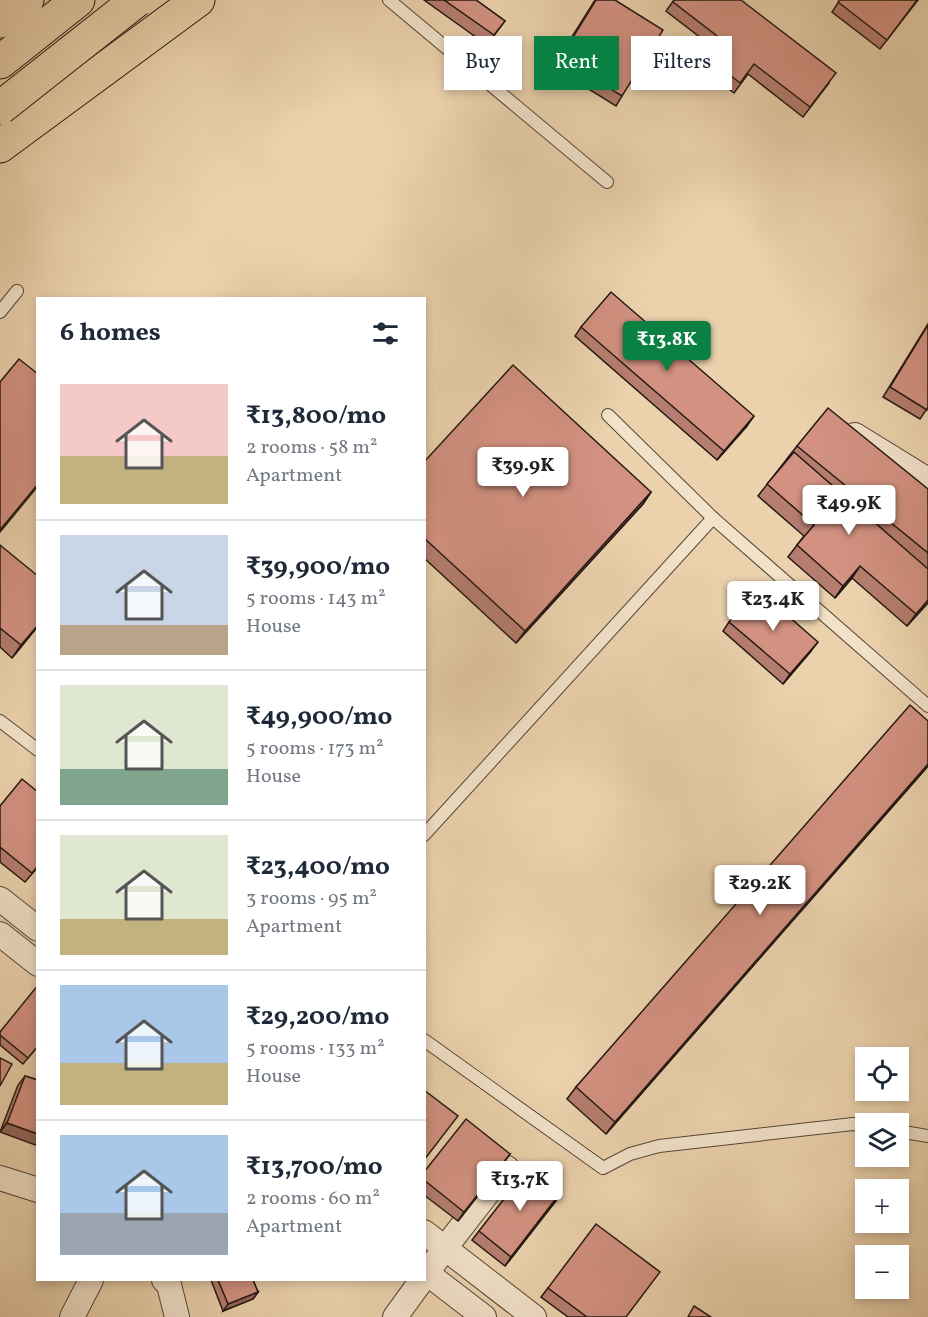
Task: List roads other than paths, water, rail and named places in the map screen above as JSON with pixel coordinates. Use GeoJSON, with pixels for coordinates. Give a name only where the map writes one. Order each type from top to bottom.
{"type":"FeatureCollection","features":[{"type":"Feature","properties":{"kind":"main road"},"geometry":{"type":"LineString","coordinates":[[0,21],[27,0]]}},
{"type":"Feature","properties":{"kind":"main road"},"geometry":{"type":"LineString","coordinates":[[0,62],[78,0]]}},
{"type":"Feature","properties":{"kind":"main road"},"geometry":{"type":"LineString","coordinates":[[126,0],[150,35]]}},
{"type":"Feature","properties":{"kind":"main road"},"geometry":{"type":"LineString","coordinates":[[0,108],[137,0]]}},
{"type":"Feature","properties":{"kind":"main road"},"geometry":{"type":"LineString","coordinates":[[0,146],[198,0]]}},
{"type":"Feature","properties":{"kind":"street"},"geometry":{"type":"LineString","coordinates":[[855,435],[928,480]]}},
{"type":"Feature","properties":{"kind":"street"},"geometry":{"type":"LineString","coordinates":[[0,899],[36,927]]}},
{"type":"Feature","properties":{"kind":"street"},"geometry":{"type":"LineString","coordinates":[[0,934],[36,962]]}},
{"type":"Feature","properties":{"kind":"street"},"geometry":{"type":"LineString","coordinates":[[426,1274],[507,1168]]}},
{"type":"Feature","properties":{"kind":"street"},"geometry":{"type":"LineString","coordinates":[[0,1178],[36,1189]]}},
{"type":"Feature","properties":{"kind":"street"},"geometry":{"type":"LineString","coordinates":[[426,1234],[534,1317]]}},
{"type":"Feature","properties":{"kind":"street"},"geometry":{"type":"LineString","coordinates":[[426,1276],[484,1317]]}},
{"type":"Feature","properties":{"kind":"street"},"geometry":{"type":"LineString","coordinates":[[72,1317],[90,1281]]}},
{"type":"Feature","properties":{"kind":"street"},"geometry":{"type":"LineString","coordinates":[[165,1281],[169,1285],[177,1317]]}},
{"type":"Feature","properties":{"kind":"street"},"geometry":{"type":"LineString","coordinates":[[394,1317],[421,1281]]}},
{"type":"Feature","properties":{"kind":"lane"},"geometry":{"type":"LineString","coordinates":[[389,0],[607,182]]}},
{"type":"Feature","properties":{"kind":"lane"},"geometry":{"type":"LineString","coordinates":[[0,312],[16,291]]}},
{"type":"Feature","properties":{"kind":"lane"},"geometry":{"type":"LineString","coordinates":[[608,415],[712,518],[928,706]]}},
{"type":"Feature","properties":{"kind":"lane"},"geometry":{"type":"LineString","coordinates":[[426,833],[712,518]]}},
{"type":"Feature","properties":{"kind":"lane"},"geometry":{"type":"LineString","coordinates":[[0,721],[36,748]]}},
{"type":"Feature","properties":{"kind":"lane"},"geometry":{"type":"LineString","coordinates":[[426,1041],[603,1168],[630,1154],[659,1146],[855,1124]]}},
{"type":"Feature","properties":{"kind":"lane"},"geometry":{"type":"LineString","coordinates":[[909,1133],[928,1136]]}}]}
